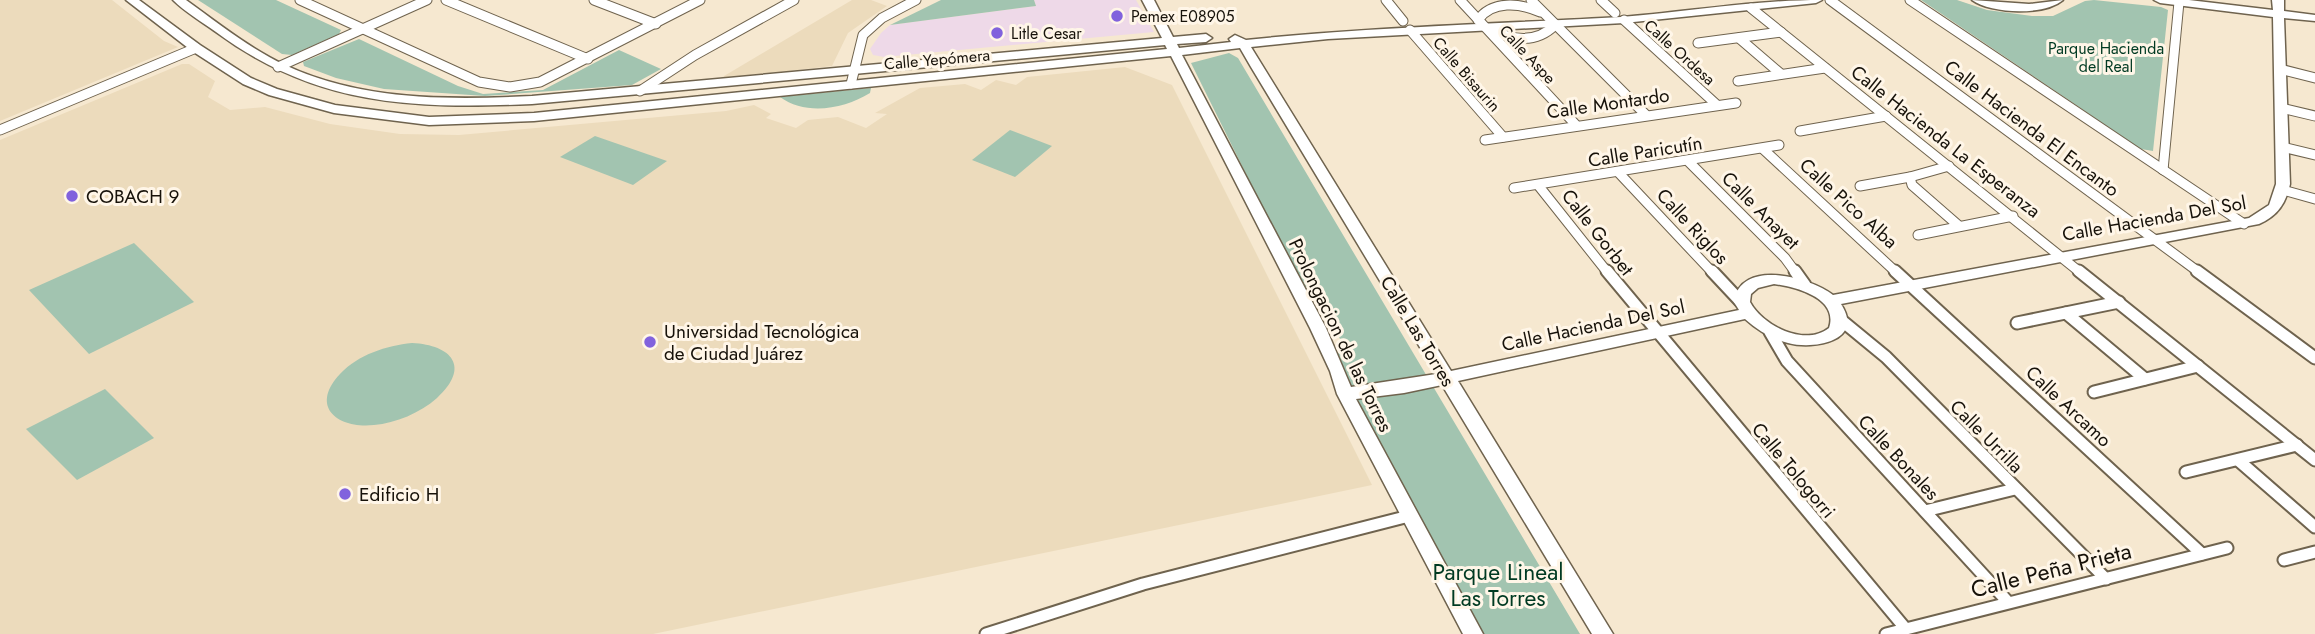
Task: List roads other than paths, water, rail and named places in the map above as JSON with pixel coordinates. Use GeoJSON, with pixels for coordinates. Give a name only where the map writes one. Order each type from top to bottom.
{"type":"FeatureCollection","features":[{"type":"Feature","properties":{"kind":"main road","name":"Calle Yepómera"},"geometry":{"type":"LineString","coordinates":[[179,0],[278,67],[334,87],[422,100],[508,101],[855,69],[1243,44],[1406,25]]}},
{"type":"Feature","properties":{"kind":"main road","name":"Prolongacion de las Torres"},"geometry":{"type":"LineString","coordinates":[[1148,0],[1318,328],[1338,371],[1345,394],[1473,634]]}},
{"type":"Feature","properties":{"kind":"main road","name":"Calle Yepómera"},"geometry":{"type":"LineString","coordinates":[[136,1],[196,48],[247,81],[299,100],[378,116],[429,121],[534,117],[962,75],[1172,47],[1226,36],[1406,25],[1620,17],[1744,2],[1816,0]]}},
{"type":"Feature","properties":{"kind":"main road"},"geometry":{"type":"LineString","coordinates":[[1978,0],[2024,7],[2045,5],[2057,0]]}},
{"type":"Feature","properties":{"kind":"main road"},"geometry":{"type":"LineString","coordinates":[[2160,0],[2315,10]]}},
{"type":"Feature","properties":{"kind":"main road"},"geometry":{"type":"LineString","coordinates":[[2220,0],[2278,7],[2315,18]]}},
{"type":"Feature","properties":{"kind":"main road"},"geometry":{"type":"LineString","coordinates":[[2278,7],[2283,191]]}},
{"type":"Feature","properties":{"kind":"main road"},"geometry":{"type":"LineString","coordinates":[[1226,36],[1243,44]]}},
{"type":"Feature","properties":{"kind":"main road","name":"Calle Las Torres"},"geometry":{"type":"LineString","coordinates":[[1243,44],[1604,634]]}},
{"type":"Feature","properties":{"kind":"main road","name":"Calle Hacienda Del Sol"},"geometry":{"type":"LineString","coordinates":[[1830,301],[2244,224],[2270,214],[2278,205],[2283,191]]}},
{"type":"Feature","properties":{"kind":"main road"},"geometry":{"type":"LineString","coordinates":[[1760,281],[1789,281],[1804,285],[1830,301],[1838,310],[1840,320],[1838,329],[1831,336],[1819,340],[1787,338],[1770,332],[1745,308],[1743,293],[1749,286],[1760,281]]}},
{"type":"Feature","properties":{"kind":"main road","name":"Calle Hacienda Del Sol"},"geometry":{"type":"LineString","coordinates":[[1345,394],[1404,387],[1657,334],[1745,308]]}},
{"type":"Feature","properties":{"kind":"street"},"geometry":{"type":"LineString","coordinates":[[300,0],[479,82],[496,86],[532,85],[700,0]]}},
{"type":"Feature","properties":{"kind":"street"},"geometry":{"type":"LineString","coordinates":[[278,67],[427,0]]}},
{"type":"Feature","properties":{"kind":"street"},"geometry":{"type":"LineString","coordinates":[[446,0],[588,59]]}},
{"type":"Feature","properties":{"kind":"street"},"geometry":{"type":"LineString","coordinates":[[594,0],[656,24]]}},
{"type":"Feature","properties":{"kind":"street"},"geometry":{"type":"LineString","coordinates":[[640,90],[695,55],[794,0]]}},
{"type":"Feature","properties":{"kind":"street"},"geometry":{"type":"LineString","coordinates":[[892,0],[905,5]]}},
{"type":"Feature","properties":{"kind":"street"},"geometry":{"type":"LineString","coordinates":[[851,84],[863,35],[882,18],[916,0]]}},
{"type":"Feature","properties":{"kind":"street","name":"Calle Bisaurin"},"geometry":{"type":"LineString","coordinates":[[1386,0],[1503,137]]}},
{"type":"Feature","properties":{"kind":"street","name":"Calle Aspe"},"geometry":{"type":"LineString","coordinates":[[1460,0],[1576,125]]}},
{"type":"Feature","properties":{"kind":"street"},"geometry":{"type":"LineString","coordinates":[[1531,0],[1646,115]]}},
{"type":"Feature","properties":{"kind":"street","name":"Calle Ordesa"},"geometry":{"type":"LineString","coordinates":[[1601,0],[1717,105]]}},
{"type":"Feature","properties":{"kind":"street","name":"Calle Hacienda El Encanto"},"geometry":{"type":"LineString","coordinates":[[1830,0],[2315,358]]}},
{"type":"Feature","properties":{"kind":"street"},"geometry":{"type":"LineString","coordinates":[[1910,0],[2244,224]]}},
{"type":"Feature","properties":{"kind":"street","name":"Calle Hacienda La Esperanza"},"geometry":{"type":"LineString","coordinates":[[1744,2],[2315,460]]}},
{"type":"Feature","properties":{"kind":"street"},"geometry":{"type":"LineString","coordinates":[[2162,170],[2179,2]]}},
{"type":"Feature","properties":{"kind":"street"},"geometry":{"type":"LineString","coordinates":[[1481,24],[1484,10],[1503,4],[1527,7],[1552,21]]}},
{"type":"Feature","properties":{"kind":"street"},"geometry":{"type":"LineString","coordinates":[[1698,43],[1781,33]]}},
{"type":"Feature","properties":{"kind":"street"},"geometry":{"type":"LineString","coordinates":[[1739,38],[1781,74]]}},
{"type":"Feature","properties":{"kind":"street"},"geometry":{"type":"LineString","coordinates":[[0,130],[196,48]]}},
{"type":"Feature","properties":{"kind":"street"},"geometry":{"type":"LineString","coordinates":[[1738,81],[1825,68]]}},
{"type":"Feature","properties":{"kind":"street"},"geometry":{"type":"LineString","coordinates":[[2280,69],[2315,78]]}},
{"type":"Feature","properties":{"kind":"street","name":"Calle Montardo"},"geometry":{"type":"LineString","coordinates":[[1485,139],[1736,103]]}},
{"type":"Feature","properties":{"kind":"street"},"geometry":{"type":"LineString","coordinates":[[2281,108],[2315,116]]}},
{"type":"Feature","properties":{"kind":"street"},"geometry":{"type":"LineString","coordinates":[[1800,131],[1886,116]]}},
{"type":"Feature","properties":{"kind":"street","name":"Calle Paricutín"},"geometry":{"type":"LineString","coordinates":[[1514,188],[1689,162],[1779,145]]}},
{"type":"Feature","properties":{"kind":"street"},"geometry":{"type":"LineString","coordinates":[[2282,146],[2315,155]]}},
{"type":"Feature","properties":{"kind":"street","name":"Calle Pico Alba"},"geometry":{"type":"LineString","coordinates":[[1763,149],[1911,284]]}},
{"type":"Feature","properties":{"kind":"street","name":"Calle Anayet"},"geometry":{"type":"LineString","coordinates":[[1689,162],[1784,258],[1804,285]]}},
{"type":"Feature","properties":{"kind":"street"},"geometry":{"type":"LineString","coordinates":[[1860,186],[1910,177],[1949,166]]}},
{"type":"Feature","properties":{"kind":"street","name":"Calle Riglos"},"geometry":{"type":"LineString","coordinates":[[1618,172],[1745,308]]}},
{"type":"Feature","properties":{"kind":"street"},"geometry":{"type":"LineString","coordinates":[[1910,177],[1912,185],[1959,226]]}},
{"type":"Feature","properties":{"kind":"street","name":"Calle Gorbet"},"geometry":{"type":"LineString","coordinates":[[1538,184],[1657,334]]}},
{"type":"Feature","properties":{"kind":"street"},"geometry":{"type":"LineString","coordinates":[[2283,191],[2315,199]]}},
{"type":"Feature","properties":{"kind":"street"},"geometry":{"type":"LineString","coordinates":[[1919,235],[2013,216]]}},
{"type":"Feature","properties":{"kind":"street","name":"Calle Arcamo"},"geometry":{"type":"LineString","coordinates":[[1911,284],[2202,554]]}},
{"type":"Feature","properties":{"kind":"street"},"geometry":{"type":"LineString","coordinates":[[2017,323],[2119,302]]}},
{"type":"Feature","properties":{"kind":"street"},"geometry":{"type":"LineString","coordinates":[[2066,313],[2145,379]]}},
{"type":"Feature","properties":{"kind":"street","name":"Calle Urrilla"},"geometry":{"type":"LineString","coordinates":[[1840,320],[1886,357],[2106,579]]}},
{"type":"Feature","properties":{"kind":"street","name":"Calle Bonales"},"geometry":{"type":"LineString","coordinates":[[1770,332],[1787,361],[2008,602]]}},
{"type":"Feature","properties":{"kind":"street","name":"Calle Tologorri"},"geometry":{"type":"LineString","coordinates":[[1657,334],[1905,628]]}},
{"type":"Feature","properties":{"kind":"street"},"geometry":{"type":"LineString","coordinates":[[2094,392],[2198,366]]}},
{"type":"Feature","properties":{"kind":"street"},"geometry":{"type":"LineString","coordinates":[[2186,472],[2297,445]]}},
{"type":"Feature","properties":{"kind":"street"},"geometry":{"type":"LineString","coordinates":[[2238,460],[2315,527]]}},
{"type":"Feature","properties":{"kind":"street"},"geometry":{"type":"LineString","coordinates":[[1925,511],[2015,488]]}},
{"type":"Feature","properties":{"kind":"street"},"geometry":{"type":"LineString","coordinates":[[986,634],[1143,584],[1409,516]]}},
{"type":"Feature","properties":{"kind":"street","name":"Calle Peña Prieta"},"geometry":{"type":"LineString","coordinates":[[1886,634],[2227,548]]}},
{"type":"Feature","properties":{"kind":"street"},"geometry":{"type":"LineString","coordinates":[[2284,560],[2315,552]]}},
{"type":"Feature","properties":{"kind":"place","name":"Pemex E08905"},"geometry":{"type":"Point","coordinates":[1117,16]}},
{"type":"Feature","properties":{"kind":"place","name":"Litle Cesar"},"geometry":{"type":"Point","coordinates":[997,33]}},
{"type":"Feature","properties":{"kind":"place","name":"COBACH 9"},"geometry":{"type":"Point","coordinates":[72,196]}},
{"type":"Feature","properties":{"kind":"place","name":"Universidad Tecnológica de Ciudad Juárez"},"geometry":{"type":"Point","coordinates":[650,342]}},
{"type":"Feature","properties":{"kind":"place","name":"Edificio H"},"geometry":{"type":"Point","coordinates":[345,494]}},
{"type":"Feature","properties":{"kind":"park label","name":"Parque Hacienda del Real"},"geometry":{"type":"Point","coordinates":[2106,57]}},
{"type":"Feature","properties":{"kind":"park label","name":"Parque Lineal Las Torres"},"geometry":{"type":"Point","coordinates":[1498,585]}}]}
